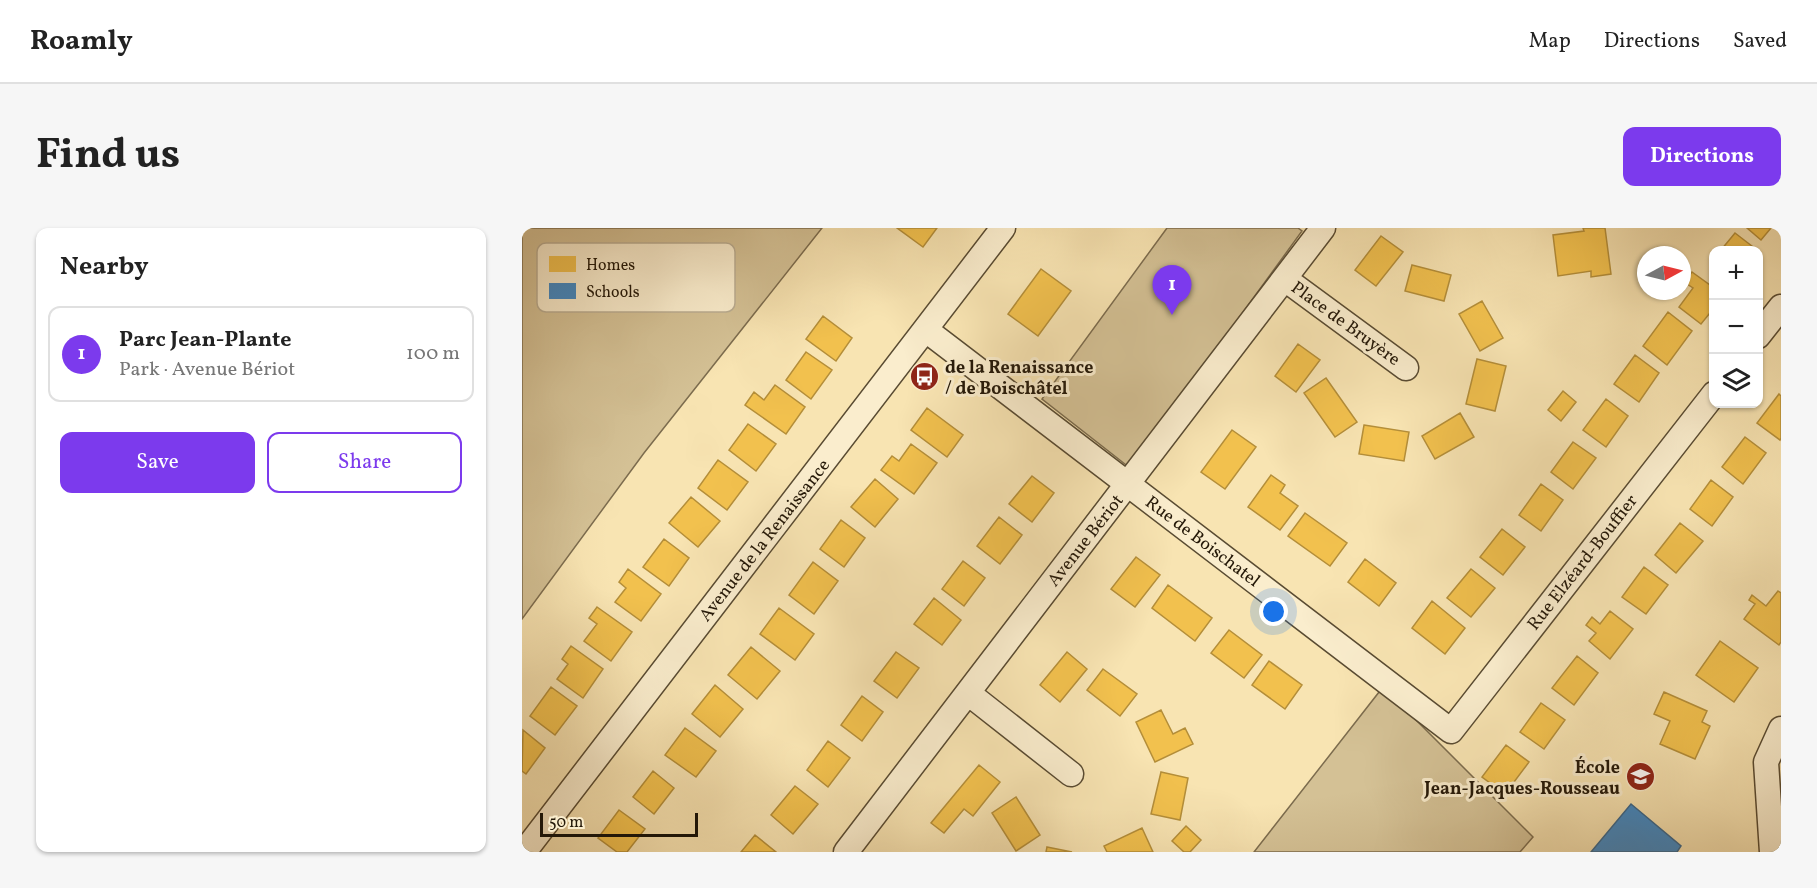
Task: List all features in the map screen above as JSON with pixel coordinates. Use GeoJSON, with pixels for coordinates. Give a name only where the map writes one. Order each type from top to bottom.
{"type":"FeatureCollection","features":[{"type":"Feature","properties":{"kind":"street","name":"Avenue de la Renaissance"},"geometry":{"type":"LineString","coordinates":[[524,852],[1003,228]]}},
{"type":"Feature","properties":{"kind":"street","name":"Avenue Bériot"},"geometry":{"type":"LineString","coordinates":[[846,852],[1323,228]]}},
{"type":"Feature","properties":{"kind":"street","name":"Place de Bruyère"},"geometry":{"type":"LineString","coordinates":[[1285,279],[1406,368]]}},
{"type":"Feature","properties":{"kind":"street"},"geometry":{"type":"LineString","coordinates":[[1763,330],[1781,307]]}},
{"type":"Feature","properties":{"kind":"street","name":"Rue de Boischatel"},"geometry":{"type":"LineString","coordinates":[[926,330],[1451,731]]}},
{"type":"Feature","properties":{"kind":"street","name":"Rue Elzéard-Bouffier"},"geometry":{"type":"LineString","coordinates":[[1451,731],[1709,399]]}},
{"type":"Feature","properties":{"kind":"street"},"geometry":{"type":"LineString","coordinates":[[968,693],[1071,774]]}},
{"type":"Feature","properties":{"kind":"street"},"geometry":{"type":"LineString","coordinates":[[1772,852],[1766,762],[1781,729]]}},
{"type":"Feature","properties":{"kind":"shaded area"},"geometry":{"type":"Polygon","coordinates":[[[522,228],[822,228],[644,453],[522,619],[522,228]]]}},
{"type":"Feature","properties":{"kind":"shaded area"},"geometry":{"type":"Polygon","coordinates":[[[1167,228],[1298,228],[1302,231],[1130,468],[1042,399],[1167,228]]]}},
{"type":"Feature","properties":{"kind":"shaded area"},"geometry":{"type":"Polygon","coordinates":[[[1383,687],[1533,837],[1520,852],[1254,852],[1383,687]]]}},
{"type":"Feature","properties":{"kind":"building: Homes"},"geometry":{"type":"Polygon","coordinates":[[[897,228],[937,228],[923,247],[897,228]]]}},
{"type":"Feature","properties":{"kind":"building: Homes"},"geometry":{"type":"Polygon","coordinates":[[[1583,228],[1605,228],[1611,274],[1591,277],[1591,271],[1558,276],[1553,235],[1584,231],[1583,228]]]}},
{"type":"Feature","properties":{"kind":"building: Homes"},"geometry":{"type":"Polygon","coordinates":[[[1747,228],[1771,228],[1761,240],[1747,228]]]}},
{"type":"Feature","properties":{"kind":"building: Homes"},"geometry":{"type":"Polygon","coordinates":[[[1735,233],[1752,246],[1724,246],[1735,233]]]}},
{"type":"Feature","properties":{"kind":"building: Homes"},"geometry":{"type":"Polygon","coordinates":[[[1381,236],[1403,252],[1376,286],[1355,270],[1381,236]]]}},
{"type":"Feature","properties":{"kind":"building: Homes"},"geometry":{"type":"Polygon","coordinates":[[[1412,265],[1451,275],[1444,301],[1405,291],[1412,265]]]}},
{"type":"Feature","properties":{"kind":"building: Homes"},"geometry":{"type":"Polygon","coordinates":[[[1041,269],[1071,291],[1038,336],[1008,314],[1041,269]]]}},
{"type":"Feature","properties":{"kind":"building: Homes"},"geometry":{"type":"Polygon","coordinates":[[[1691,273],[1709,284],[1709,314],[1701,324],[1679,307],[1684,300],[1691,300],[1693,288],[1691,287],[1691,273]]]}},
{"type":"Feature","properties":{"kind":"building: Homes"},"geometry":{"type":"Polygon","coordinates":[[[1482,301],[1503,338],[1480,351],[1459,314],[1482,301]]]}},
{"type":"Feature","properties":{"kind":"building: Homes"},"geometry":{"type":"Polygon","coordinates":[[[1668,312],[1692,331],[1667,365],[1643,346],[1668,312]]]}},
{"type":"Feature","properties":{"kind":"building: Homes"},"geometry":{"type":"Polygon","coordinates":[[[823,316],[852,338],[836,361],[806,339],[823,316]]]}},
{"type":"Feature","properties":{"kind":"building: Homes"},"geometry":{"type":"Polygon","coordinates":[[[1298,344],[1320,360],[1296,392],[1275,376],[1298,344]]]}},
{"type":"Feature","properties":{"kind":"building: Homes"},"geometry":{"type":"Polygon","coordinates":[[[806,352],[832,370],[811,399],[786,380],[806,352]]]}},
{"type":"Feature","properties":{"kind":"building: Homes"},"geometry":{"type":"Polygon","coordinates":[[[1635,355],[1659,373],[1639,402],[1614,384],[1635,355]]]}},
{"type":"Feature","properties":{"kind":"building: Homes"},"geometry":{"type":"Polygon","coordinates":[[[1477,359],[1506,366],[1495,411],[1466,404],[1477,359]]]}},
{"type":"Feature","properties":{"kind":"building: Homes"},"geometry":{"type":"Polygon","coordinates":[[[1326,378],[1357,422],[1335,437],[1304,393],[1326,378]]]}},
{"type":"Feature","properties":{"kind":"building: Homes"},"geometry":{"type":"Polygon","coordinates":[[[775,385],[805,407],[786,434],[745,405],[754,392],[764,400],[775,385]]]}},
{"type":"Feature","properties":{"kind":"building: Homes"},"geometry":{"type":"Polygon","coordinates":[[[1563,391],[1576,402],[1561,421],[1548,410],[1563,391]]]}},
{"type":"Feature","properties":{"kind":"building: Homes"},"geometry":{"type":"Polygon","coordinates":[[[1779,394],[1781,396],[1780,440],[1757,423],[1779,394]]]}},
{"type":"Feature","properties":{"kind":"building: Homes"},"geometry":{"type":"Polygon","coordinates":[[[1606,399],[1628,416],[1606,447],[1583,430],[1606,399]]]}},
{"type":"Feature","properties":{"kind":"building: Homes"},"geometry":{"type":"Polygon","coordinates":[[[927,408],[963,435],[947,457],[911,430],[927,408]]]}},
{"type":"Feature","properties":{"kind":"building: Homes"},"geometry":{"type":"Polygon","coordinates":[[[1460,413],[1474,437],[1435,459],[1422,436],[1460,413]]]}},
{"type":"Feature","properties":{"kind":"building: Homes"},"geometry":{"type":"Polygon","coordinates":[[[748,424],[776,444],[756,471],[729,450],[748,424]]]}},
{"type":"Feature","properties":{"kind":"building: Homes"},"geometry":{"type":"Polygon","coordinates":[[[1364,425],[1409,432],[1404,461],[1359,454],[1364,425]]]}},
{"type":"Feature","properties":{"kind":"building: Homes"},"geometry":{"type":"Polygon","coordinates":[[[1232,430],[1256,447],[1225,489],[1201,472],[1232,430]]]}},
{"type":"Feature","properties":{"kind":"building: Homes"},"geometry":{"type":"Polygon","coordinates":[[[1745,437],[1766,453],[1743,484],[1722,467],[1745,437]]]}},
{"type":"Feature","properties":{"kind":"building: Homes"},"geometry":{"type":"Polygon","coordinates":[[[1573,442],[1596,458],[1573,489],[1551,472],[1573,442]]]}},
{"type":"Feature","properties":{"kind":"building: Homes"},"geometry":{"type":"Polygon","coordinates":[[[911,444],[937,463],[914,494],[881,470],[892,456],[899,461],[911,444]]]}},
{"type":"Feature","properties":{"kind":"building: Homes"},"geometry":{"type":"Polygon","coordinates":[[[718,460],[748,482],[727,510],[698,488],[718,460]]]}},
{"type":"Feature","properties":{"kind":"building: Homes"},"geometry":{"type":"Polygon","coordinates":[[[1271,475],[1285,485],[1280,493],[1298,506],[1280,530],[1248,507],[1271,475]]]}},
{"type":"Feature","properties":{"kind":"building: Homes"},"geometry":{"type":"Polygon","coordinates":[[[1032,476],[1054,493],[1032,522],[1009,504],[1032,476]]]}},
{"type":"Feature","properties":{"kind":"building: Homes"},"geometry":{"type":"Polygon","coordinates":[[[875,479],[898,499],[875,527],[851,507],[875,479]]]}},
{"type":"Feature","properties":{"kind":"building: Homes"},"geometry":{"type":"Polygon","coordinates":[[[1711,480],[1733,497],[1712,526],[1690,509],[1711,480]]]}},
{"type":"Feature","properties":{"kind":"building: Homes"},"geometry":{"type":"Polygon","coordinates":[[[1541,484],[1563,500],[1541,531],[1519,515],[1541,484]]]}},
{"type":"Feature","properties":{"kind":"building: Homes"},"geometry":{"type":"Polygon","coordinates":[[[691,497],[720,521],[698,547],[669,523],[691,497]]]}},
{"type":"Feature","properties":{"kind":"building: Homes"},"geometry":{"type":"Polygon","coordinates":[[[1305,513],[1347,543],[1330,566],[1288,536],[1305,513]]]}},
{"type":"Feature","properties":{"kind":"building: Homes"},"geometry":{"type":"Polygon","coordinates":[[[999,517],[1022,535],[1000,564],[977,546],[999,517]]]}},
{"type":"Feature","properties":{"kind":"building: Homes"},"geometry":{"type":"Polygon","coordinates":[[[841,520],[865,538],[844,567],[820,549],[841,520]]]}},
{"type":"Feature","properties":{"kind":"building: Homes"},"geometry":{"type":"Polygon","coordinates":[[[1680,523],[1703,541],[1676,573],[1655,555],[1680,523]]]}},
{"type":"Feature","properties":{"kind":"building: Homes"},"geometry":{"type":"Polygon","coordinates":[[[1502,529],[1525,547],[1503,575],[1480,557],[1502,529]]]}},
{"type":"Feature","properties":{"kind":"building: Homes"},"geometry":{"type":"Polygon","coordinates":[[[664,539],[689,558],[669,586],[643,567],[664,539]]]}},
{"type":"Feature","properties":{"kind":"building: Homes"},"geometry":{"type":"Polygon","coordinates":[[[1136,557],[1160,575],[1135,607],[1111,589],[1136,557]]]}},
{"type":"Feature","properties":{"kind":"building: Homes"},"geometry":{"type":"Polygon","coordinates":[[[1365,559],[1396,583],[1379,606],[1348,582],[1365,559]]]}},
{"type":"Feature","properties":{"kind":"building: Homes"},"geometry":{"type":"Polygon","coordinates":[[[963,561],[985,578],[964,606],[942,589],[963,561]]]}},
{"type":"Feature","properties":{"kind":"building: Homes"},"geometry":{"type":"Polygon","coordinates":[[[813,562],[838,581],[814,614],[789,595],[813,562]]]}},
{"type":"Feature","properties":{"kind":"building: Homes"},"geometry":{"type":"Polygon","coordinates":[[[1644,567],[1668,585],[1646,614],[1622,597],[1644,567]]]}},
{"type":"Feature","properties":{"kind":"building: Homes"},"geometry":{"type":"Polygon","coordinates":[[[628,569],[661,594],[641,621],[615,602],[626,588],[619,582],[628,569]]]}},
{"type":"Feature","properties":{"kind":"building: Homes"},"geometry":{"type":"Polygon","coordinates":[[[1471,569],[1495,588],[1471,617],[1447,598],[1471,569]]]}},
{"type":"Feature","properties":{"kind":"building: Homes"},"geometry":{"type":"Polygon","coordinates":[[[1168,585],[1212,618],[1195,641],[1152,608],[1168,585]]]}},
{"type":"Feature","properties":{"kind":"building: Homes"},"geometry":{"type":"Polygon","coordinates":[[[1778,591],[1781,593],[1781,642],[1779,645],[1744,619],[1755,604],[1749,600],[1752,595],[1766,606],[1778,591]]]}},
{"type":"Feature","properties":{"kind":"building: Homes"},"geometry":{"type":"Polygon","coordinates":[[[934,598],[961,620],[942,645],[914,624],[934,598]]]}},
{"type":"Feature","properties":{"kind":"building: Homes"},"geometry":{"type":"Polygon","coordinates":[[[1432,601],[1465,628],[1445,654],[1412,628],[1432,601]]]}},
{"type":"Feature","properties":{"kind":"building: Homes"},"geometry":{"type":"Polygon","coordinates":[[[597,607],[632,632],[611,661],[584,641],[597,624],[589,618],[597,607]]]}},
{"type":"Feature","properties":{"kind":"building: Homes"},"geometry":{"type":"Polygon","coordinates":[[[779,608],[814,634],[795,660],[760,634],[779,608]]]}},
{"type":"Feature","properties":{"kind":"building: Homes"},"geometry":{"type":"Polygon","coordinates":[[[1610,611],[1633,629],[1610,659],[1589,641],[1596,633],[1586,625],[1592,617],[1600,624],[1610,611]]]}},
{"type":"Feature","properties":{"kind":"building: Homes"},"geometry":{"type":"Polygon","coordinates":[[[1229,630],[1262,655],[1244,678],[1211,653],[1229,630]]]}},
{"type":"Feature","properties":{"kind":"building: Homes"},"geometry":{"type":"Polygon","coordinates":[[[1720,641],[1758,668],[1734,702],[1696,675],[1720,641]]]}},
{"type":"Feature","properties":{"kind":"building: Homes"},"geometry":{"type":"Polygon","coordinates":[[[571,646],[603,669],[583,698],[557,679],[568,664],[562,659],[571,646]]]}},
{"type":"Feature","properties":{"kind":"building: Homes"},"geometry":{"type":"Polygon","coordinates":[[[751,647],[780,671],[757,699],[728,675],[751,647]]]}},
{"type":"Feature","properties":{"kind":"building: Homes"},"geometry":{"type":"Polygon","coordinates":[[[896,652],[919,668],[897,698],[874,681],[896,652]]]}},
{"type":"Feature","properties":{"kind":"building: Homes"},"geometry":{"type":"Polygon","coordinates":[[[1067,652],[1087,669],[1060,702],[1040,685],[1067,652]]]}},
{"type":"Feature","properties":{"kind":"building: Homes"},"geometry":{"type":"Polygon","coordinates":[[[1577,656],[1598,673],[1574,705],[1552,688],[1577,656]]]}},
{"type":"Feature","properties":{"kind":"building: Homes"},"geometry":{"type":"Polygon","coordinates":[[[1269,661],[1302,685],[1285,709],[1252,685],[1269,661]]]}},
{"type":"Feature","properties":{"kind":"building: Homes"},"geometry":{"type":"Polygon","coordinates":[[[1103,669],[1137,694],[1120,716],[1087,690],[1103,669]]]}},
{"type":"Feature","properties":{"kind":"building: Homes"},"geometry":{"type":"Polygon","coordinates":[[[715,685],[743,709],[720,737],[692,714],[715,685]]]}},
{"type":"Feature","properties":{"kind":"building: Homes"},"geometry":{"type":"Polygon","coordinates":[[[551,687],[577,706],[555,735],[530,716],[551,687]]]}},
{"type":"Feature","properties":{"kind":"building: Homes"},"geometry":{"type":"Polygon","coordinates":[[[1664,692],[1707,711],[1702,722],[1710,726],[1695,759],[1660,744],[1670,721],[1654,714],[1664,692]]]}},
{"type":"Feature","properties":{"kind":"building: Homes"},"geometry":{"type":"Polygon","coordinates":[[[862,696],[883,712],[862,741],[841,725],[862,696]]]}},
{"type":"Feature","properties":{"kind":"building: Homes"},"geometry":{"type":"Polygon","coordinates":[[[1541,703],[1565,720],[1544,749],[1520,732],[1541,703]]]}},
{"type":"Feature","properties":{"kind":"building: Homes"},"geometry":{"type":"Polygon","coordinates":[[[1161,710],[1173,734],[1185,728],[1193,744],[1155,762],[1136,722],[1161,710]]]}},
{"type":"Feature","properties":{"kind":"building: Homes"},"geometry":{"type":"Polygon","coordinates":[[[685,728],[716,751],[696,777],[665,755],[685,728]]]}},
{"type":"Feature","properties":{"kind":"building: Homes"},"geometry":{"type":"Polygon","coordinates":[[[523,730],[545,748],[526,774],[522,771],[523,730]]]}},
{"type":"Feature","properties":{"kind":"building: Homes"},"geometry":{"type":"Polygon","coordinates":[[[828,741],[850,758],[828,787],[807,770],[828,741]]]}},
{"type":"Feature","properties":{"kind":"building: Homes"},"geometry":{"type":"Polygon","coordinates":[[[1506,745],[1529,762],[1505,794],[1482,777],[1506,745]]]}},
{"type":"Feature","properties":{"kind":"building: Homes"},"geometry":{"type":"Polygon","coordinates":[[[979,765],[1000,782],[973,816],[964,809],[944,833],[931,823],[979,765]]]}},
{"type":"Feature","properties":{"kind":"building: Homes"},"geometry":{"type":"Polygon","coordinates":[[[653,771],[674,788],[654,814],[633,797],[653,771]]]}},
{"type":"Feature","properties":{"kind":"building: Homes"},"geometry":{"type":"Polygon","coordinates":[[[1161,772],[1188,778],[1180,820],[1151,814],[1161,772]]]}},
{"type":"Feature","properties":{"kind":"building: Homes"},"geometry":{"type":"Polygon","coordinates":[[[795,786],[818,804],[793,834],[771,815],[795,786]]]}},
{"type":"Feature","properties":{"kind":"building: Homes"},"geometry":{"type":"Polygon","coordinates":[[[1016,797],[1040,835],[1016,851],[992,813],[1016,797]]]}},
{"type":"Feature","properties":{"kind":"building: Homes"},"geometry":{"type":"Polygon","coordinates":[[[619,810],[645,829],[627,852],[617,852],[598,838],[619,810]]]}},
{"type":"Feature","properties":{"kind":"building: Homes"},"geometry":{"type":"Polygon","coordinates":[[[1186,826],[1201,840],[1190,852],[1184,852],[1172,841],[1186,826]]]}},
{"type":"Feature","properties":{"kind":"building: Homes"},"geometry":{"type":"Polygon","coordinates":[[[1142,828],[1153,852],[1107,852],[1104,846],[1142,828]]]}},
{"type":"Feature","properties":{"kind":"building: Homes"},"geometry":{"type":"Polygon","coordinates":[[[755,835],[776,852],[741,852],[755,835]]]}},
{"type":"Feature","properties":{"kind":"building: Homes"},"geometry":{"type":"Polygon","coordinates":[[[1047,847],[1072,852],[1046,852],[1047,847]]]}},
{"type":"Feature","properties":{"kind":"building: Schools"},"geometry":{"type":"Polygon","coordinates":[[[1631,804],[1681,846],[1677,852],[1591,852],[1631,804]]]}},
{"type":"Feature","properties":{"kind":"place","name":"Parc Jean-Plante"},"geometry":{"type":"Point","coordinates":[1172,315]}},
{"type":"Feature","properties":{"kind":"place","name":"de la Renaissance / de Boischâtel"},"geometry":{"type":"Point","coordinates":[924,377]}},
{"type":"Feature","properties":{"kind":"place","name":"École Jean-Jacques-Rousseau"},"geometry":{"type":"Point","coordinates":[1641,777]}}]}
